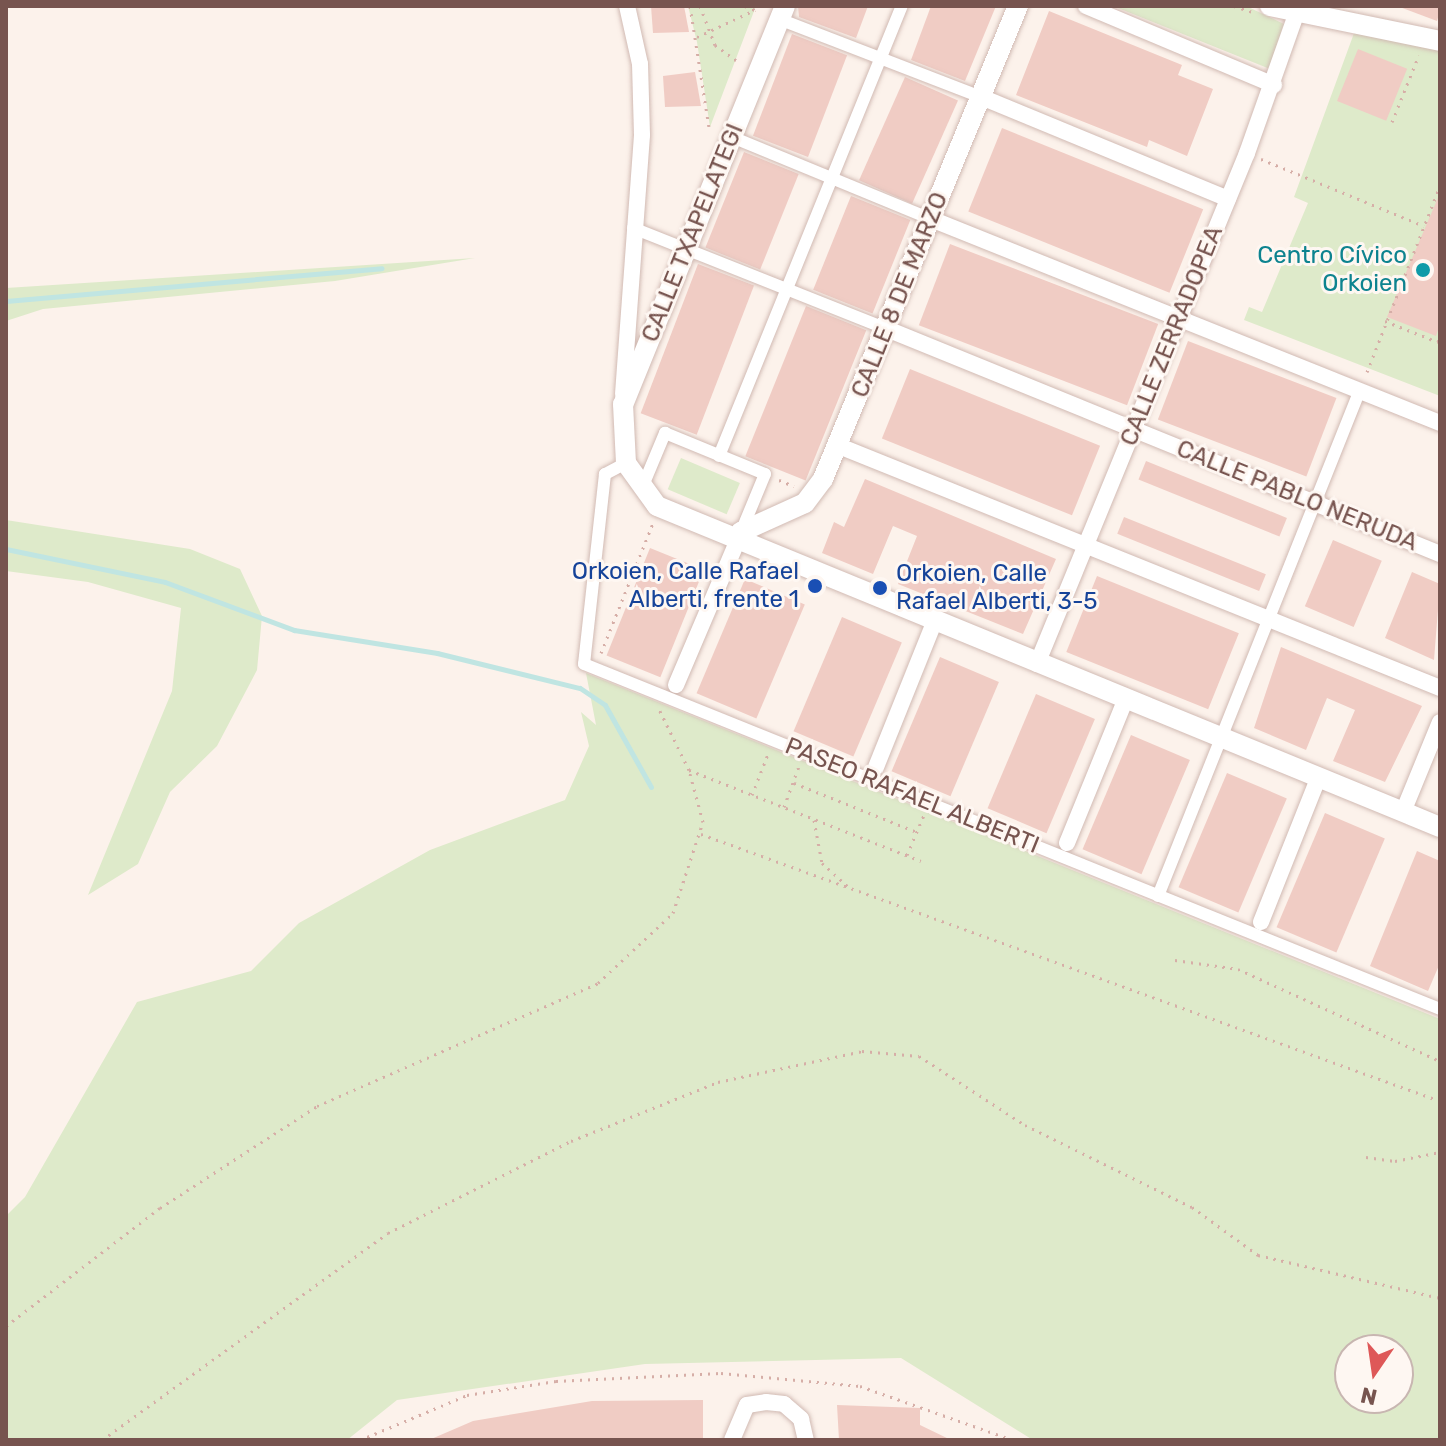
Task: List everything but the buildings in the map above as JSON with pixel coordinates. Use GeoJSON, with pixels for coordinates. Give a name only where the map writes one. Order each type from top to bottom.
{"type":"FeatureCollection","features":[{"type":"Feature","properties":{"kind":"street"},"geometry":{"type":"LineString","coordinates":[[623,404],[633,228],[642,135],[640,64],[627,6]]}},
{"type":"Feature","properties":{"kind":"street"},"geometry":{"type":"LineString","coordinates":[[719,456],[902,6]]}},
{"type":"Feature","properties":{"kind":"street","name":"CALLE 8 DE MARZO"},"geometry":{"type":"LineString","coordinates":[[739,537],[805,503],[839,446],[1018,6]]}},
{"type":"Feature","properties":{"kind":"street"},"geometry":{"type":"LineString","coordinates":[[1086,6],[1274,85]]}},
{"type":"Feature","properties":{"kind":"street"},"geometry":{"type":"LineString","coordinates":[[1270,6],[1298,10],[1431,44]]}},
{"type":"Feature","properties":{"kind":"street","name":"CALLE ZERRADOPEA"},"geometry":{"type":"LineString","coordinates":[[1037,664],[1274,85],[1298,10]]}},
{"type":"Feature","properties":{"kind":"street"},"geometry":{"type":"LineString","coordinates":[[782,13],[880,59],[981,97],[1228,199]]}},
{"type":"Feature","properties":{"kind":"street","name":"CALLE TXAPELATEGI"},"geometry":{"type":"LineString","coordinates":[[626,463],[623,404],[782,13]]}},
{"type":"Feature","properties":{"kind":"street"},"geometry":{"type":"LineString","coordinates":[[732,137],[1440,423]]}},
{"type":"Feature","properties":{"kind":"street"},"geometry":{"type":"LineString","coordinates":[[633,228],[887,329]]}},
{"type":"Feature","properties":{"kind":"street","name":"CALLE PABLO NERUDA"},"geometry":{"type":"LineString","coordinates":[[887,329],[1440,554]]}},
{"type":"Feature","properties":{"kind":"street"},"geometry":{"type":"LineString","coordinates":[[1158,896],[1360,390]]}},
{"type":"Feature","properties":{"kind":"street"},"geometry":{"type":"LineString","coordinates":[[642,488],[665,433],[765,474],[676,685]]}},
{"type":"Feature","properties":{"kind":"street"},"geometry":{"type":"LineString","coordinates":[[839,446],[1440,688]]}},
{"type":"Feature","properties":{"kind":"street"},"geometry":{"type":"LineString","coordinates":[[595,668],[584,664],[605,474],[626,463],[657,506],[739,537],[934,623],[1440,827]]}},
{"type":"Feature","properties":{"kind":"street"},"geometry":{"type":"LineString","coordinates":[[876,767],[934,623]]}},
{"type":"Feature","properties":{"kind":"street","name":"PASEO RAFAEL ALBERTI"},"geometry":{"type":"LineString","coordinates":[[595,668],[1440,1009]]}},
{"type":"Feature","properties":{"kind":"street"},"geometry":{"type":"LineString","coordinates":[[1067,843],[1125,701]]}},
{"type":"Feature","properties":{"kind":"street"},"geometry":{"type":"LineString","coordinates":[[1403,812],[1440,722]]}},
{"type":"Feature","properties":{"kind":"street"},"geometry":{"type":"LineString","coordinates":[[1261,922],[1318,779]]}},
{"type":"Feature","properties":{"kind":"street"},"geometry":{"type":"LineString","coordinates":[[732,1440],[747,1405],[766,1402],[784,1404],[801,1419],[806,1440]]}},
{"type":"Feature","properties":{"kind":"path"},"geometry":{"type":"LineString","coordinates":[[690,6],[709,127]]}},
{"type":"Feature","properties":{"kind":"path"},"geometry":{"type":"LineString","coordinates":[[700,6],[707,32],[736,60]]}},
{"type":"Feature","properties":{"kind":"path"},"geometry":{"type":"LineString","coordinates":[[745,6],[755,8]]}},
{"type":"Feature","properties":{"kind":"path"},"geometry":{"type":"LineString","coordinates":[[1193,6],[1226,6]]}},
{"type":"Feature","properties":{"kind":"path"},"geometry":{"type":"LineString","coordinates":[[696,38],[755,8]]}},
{"type":"Feature","properties":{"kind":"path"},"geometry":{"type":"LineString","coordinates":[[692,15],[701,13]]}},
{"type":"Feature","properties":{"kind":"path"},"geometry":{"type":"LineString","coordinates":[[1392,122],[1431,44]]}},
{"type":"Feature","properties":{"kind":"path"},"geometry":{"type":"LineString","coordinates":[[1261,159],[1424,226]]}},
{"type":"Feature","properties":{"kind":"path"},"geometry":{"type":"LineString","coordinates":[[1367,372],[1440,186]]}},
{"type":"Feature","properties":{"kind":"path"},"geometry":{"type":"LineString","coordinates":[[1385,321],[1438,342],[1440,336]]}},
{"type":"Feature","properties":{"kind":"path"},"geometry":{"type":"LineString","coordinates":[[765,474],[801,489]]}},
{"type":"Feature","properties":{"kind":"path"},"geometry":{"type":"LineString","coordinates":[[595,668],[653,523]]}},
{"type":"Feature","properties":{"kind":"path"},"geometry":{"type":"LineString","coordinates":[[6,1326],[160,1208],[317,1106],[598,983],[673,913],[701,834],[689,770],[660,720],[657,693]]}},
{"type":"Feature","properties":{"kind":"path"},"geometry":{"type":"LineString","coordinates":[[752,795],[774,740]]}},
{"type":"Feature","properties":{"kind":"path"},"geometry":{"type":"LineString","coordinates":[[784,807],[804,752]]}},
{"type":"Feature","properties":{"kind":"path"},"geometry":{"type":"LineString","coordinates":[[689,770],[921,861]]}},
{"type":"Feature","properties":{"kind":"path"},"geometry":{"type":"LineString","coordinates":[[794,783],[917,832]]}},
{"type":"Feature","properties":{"kind":"path"},"geometry":{"type":"LineString","coordinates":[[907,855],[929,803]]}},
{"type":"Feature","properties":{"kind":"path"},"geometry":{"type":"LineString","coordinates":[[814,819],[822,863],[852,889]]}},
{"type":"Feature","properties":{"kind":"path"},"geometry":{"type":"LineString","coordinates":[[701,834],[1440,1101]]}},
{"type":"Feature","properties":{"kind":"path"},"geometry":{"type":"LineString","coordinates":[[1175,960],[1238,969],[1440,1061]]}},
{"type":"Feature","properties":{"kind":"path"},"geometry":{"type":"LineString","coordinates":[[102,1440],[388,1233],[571,1141],[718,1082],[862,1051],[919,1056],[1025,1125],[1192,1207],[1258,1255],[1440,1298]]}},
{"type":"Feature","properties":{"kind":"path"},"geometry":{"type":"LineString","coordinates":[[1366,1157],[1395,1161],[1440,1152]]}},
{"type":"Feature","properties":{"kind":"path"},"geometry":{"type":"LineString","coordinates":[[360,1440],[467,1395],[556,1381],[721,1373],[860,1386],[1013,1440]]}},
{"type":"Feature","properties":{"kind":"green space"},"geometry":{"type":"Polygon","coordinates":[[[688,6],[756,6],[710,127],[697,42],[688,6]]]}},
{"type":"Feature","properties":{"kind":"green space"},"geometry":{"type":"Polygon","coordinates":[[[1113,6],[1246,6],[1284,24],[1270,69],[1113,6]]]}},
{"type":"Feature","properties":{"kind":"green space"},"geometry":{"type":"Polygon","coordinates":[[[1357,25],[1440,41],[1440,396],[1244,320],[1249,307],[1262,312],[1308,203],[1294,197],[1357,25]]]}},
{"type":"Feature","properties":{"kind":"green space"},"geometry":{"type":"Polygon","coordinates":[[[475,258],[335,281],[43,309],[6,321],[6,288],[475,258]]]}},
{"type":"Feature","properties":{"kind":"green space"},"geometry":{"type":"Polygon","coordinates":[[[681,458],[740,483],[727,514],[668,489],[681,458]]]}},
{"type":"Feature","properties":{"kind":"green space"},"geometry":{"type":"Polygon","coordinates":[[[6,520],[190,549],[240,569],[262,616],[257,670],[217,746],[170,792],[138,864],[88,895],[172,691],[181,608],[88,582],[6,571],[6,520]]]}},
{"type":"Feature","properties":{"kind":"green space"},"geometry":{"type":"Polygon","coordinates":[[[586,673],[1440,1019],[1440,1440],[1033,1440],[901,1358],[645,1364],[397,1400],[347,1440],[6,1440],[6,1216],[25,1197],[137,1002],[251,971],[299,923],[430,850],[565,800],[589,746],[581,712],[596,725],[586,673]]]}},
{"type":"Feature","properties":{"kind":"waterway"},"geometry":{"type":"LineString","coordinates":[[6,301],[382,268]]}},
{"type":"Feature","properties":{"kind":"waterway"},"geometry":{"type":"LineString","coordinates":[[6,549],[165,582],[294,630],[437,653],[580,688],[605,705],[651,787]]}},
{"type":"Feature","properties":{"kind":"place","name":"Centro Cívico Orkoien"},"geometry":{"type":"Point","coordinates":[1423,270]}},
{"type":"Feature","properties":{"kind":"place","name":"Orkoien, Calle Rafael Alberti, frente 1"},"geometry":{"type":"Point","coordinates":[815,586]}},
{"type":"Feature","properties":{"kind":"place","name":"Orkoien, Calle Rafael Alberti, 3-5"},"geometry":{"type":"Point","coordinates":[880,588]}}]}
